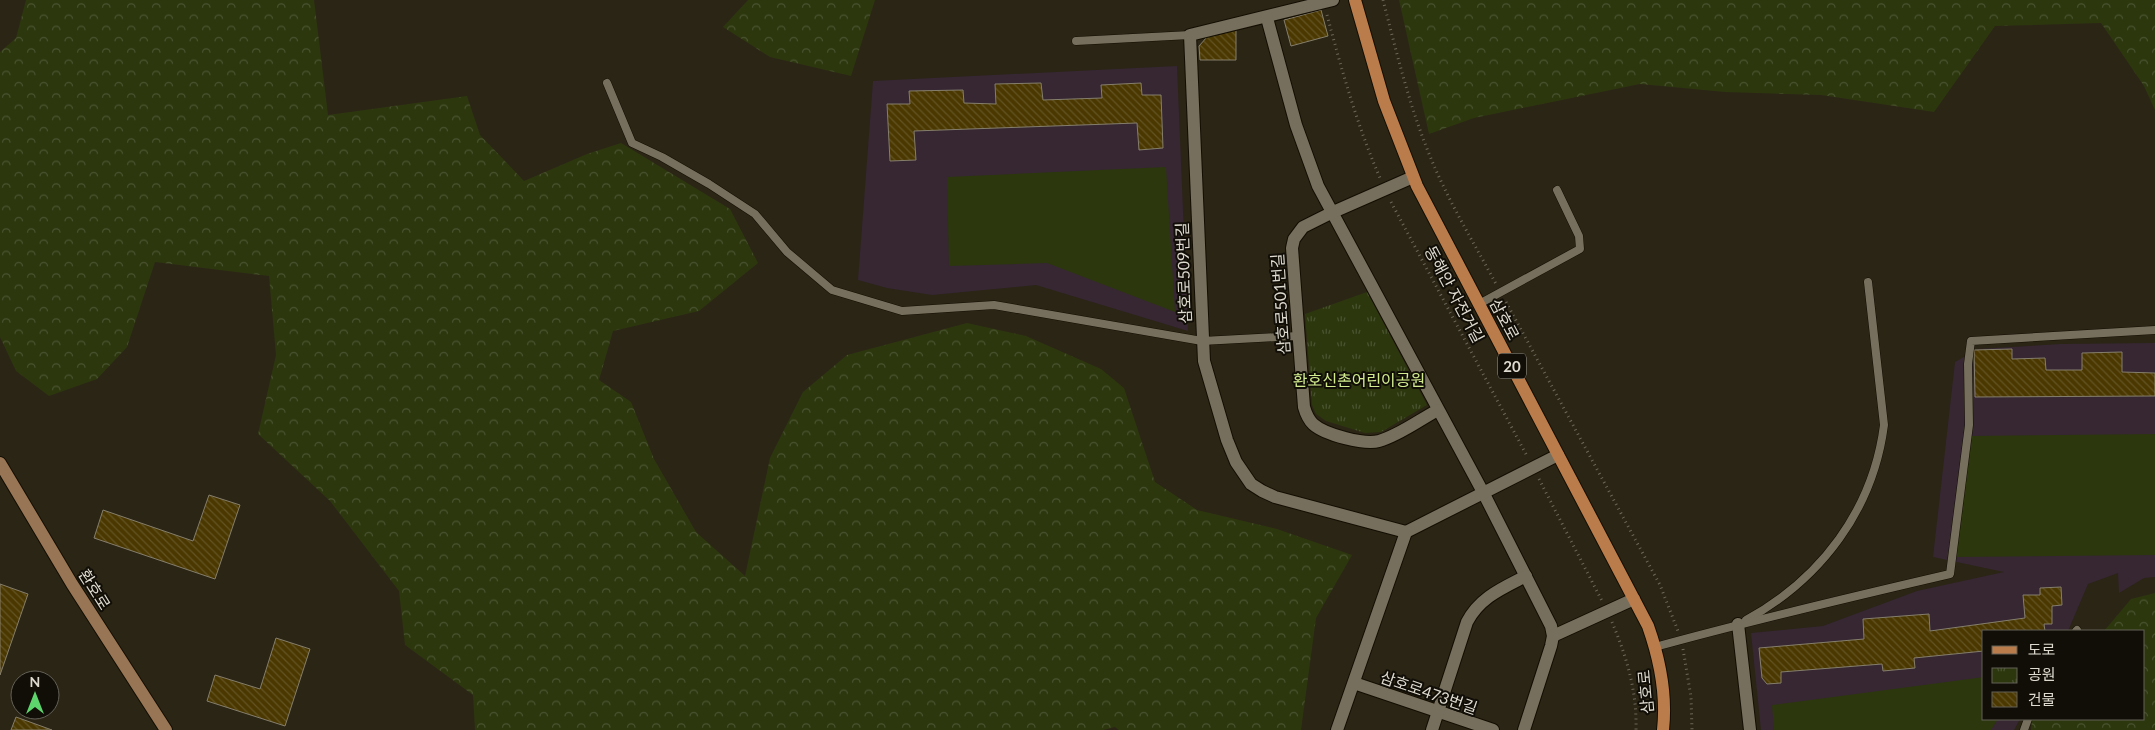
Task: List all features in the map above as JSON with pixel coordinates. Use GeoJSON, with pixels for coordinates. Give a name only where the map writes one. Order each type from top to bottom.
{"type":"FeatureCollection","features":[{"type":"Feature","properties":{"kind":"main road","name":"삼호로"},"geometry":{"type":"LineString","coordinates":[[1355,0],[1384,101],[1413,177],[1436,226],[1634,599],[1655,647],[1663,687],[1663,730]]}},
{"type":"Feature","properties":{"kind":"street"},"geometry":{"type":"LineString","coordinates":[[1190,35],[1267,18],[1329,1]]}},
{"type":"Feature","properties":{"kind":"street"},"geometry":{"type":"LineString","coordinates":[[1267,18],[1296,125],[1311,169],[1331,213],[1484,494],[1547,615],[1553,636],[1524,730]]}},
{"type":"Feature","properties":{"kind":"street","name":"삼호로509번길"},"geometry":{"type":"LineString","coordinates":[[1190,35],[1202,341],[1209,382],[1236,462],[1251,484],[1262,492],[1406,532]]}},
{"type":"Feature","properties":{"kind":"street","name":"삼호로501번길"},"geometry":{"type":"LineString","coordinates":[[1413,177],[1331,213],[1303,228],[1294,239],[1292,248],[1304,407],[1308,418],[1315,426],[1325,431],[1371,442],[1391,436],[1438,410]]}},
{"type":"Feature","properties":{"kind":"street"},"geometry":{"type":"LineString","coordinates":[[1337,730],[1406,532],[1558,455]]}},
{"type":"Feature","properties":{"kind":"street","name":"환호로"},"geometry":{"type":"LineString","coordinates":[[0,463],[72,584],[166,730]]}},
{"type":"Feature","properties":{"kind":"street"},"geometry":{"type":"LineString","coordinates":[[1432,730],[1467,622],[1473,610],[1479,603],[1526,576]]}},
{"type":"Feature","properties":{"kind":"street"},"geometry":{"type":"LineString","coordinates":[[1553,636],[1634,599]]}},
{"type":"Feature","properties":{"kind":"street"},"geometry":{"type":"LineString","coordinates":[[1738,624],[1750,730]]}},
{"type":"Feature","properties":{"kind":"street","name":"삼호로473번길"},"geometry":{"type":"LineString","coordinates":[[1354,683],[1438,713],[1493,730]]}},
{"type":"Feature","properties":{"kind":"lane"},"geometry":{"type":"LineString","coordinates":[[1076,40],[1190,35]]}},
{"type":"Feature","properties":{"kind":"lane"},"geometry":{"type":"LineString","coordinates":[[607,83],[632,143],[662,157],[709,184],[755,214],[787,252],[832,290],[902,311],[994,305],[1202,341],[1298,336]]}},
{"type":"Feature","properties":{"kind":"lane"},"geometry":{"type":"LineString","coordinates":[[1479,304],[1580,249],[1579,236],[1557,190]]}},
{"type":"Feature","properties":{"kind":"lane"},"geometry":{"type":"LineString","coordinates":[[1738,624],[1778,600],[1812,569],[1851,524],[1870,486],[1882,444],[1884,425],[1868,282]]}},
{"type":"Feature","properties":{"kind":"lane"},"geometry":{"type":"LineString","coordinates":[[1655,647],[1738,624],[1950,574],[1969,425],[1968,364],[1971,341],[2155,330]]}},
{"type":"Feature","properties":{"kind":"path"},"geometry":{"type":"LineString","coordinates":[[1383,0],[1402,71],[1432,160],[1451,201],[1660,585],[1674,615],[1690,687],[1692,730]]}},
{"type":"Feature","properties":{"kind":"path","name":"동해안 자전거길"},"geometry":{"type":"LineString","coordinates":[[1329,1],[1342,71],[1384,190],[1534,468],[1607,611],[1629,666],[1635,691],[1636,730]]}},
{"type":"Feature","properties":{"kind":"shaded area"},"geometry":{"type":"Polygon","coordinates":[[[1177,66],[1188,331],[1036,285],[932,295],[887,288],[858,280],[873,81],[1177,66]]]}},
{"type":"Feature","properties":{"kind":"shaded area"},"geometry":{"type":"Polygon","coordinates":[[[2155,343],[2155,577],[2144,578],[2119,593],[2118,573],[2088,584],[2068,630],[1982,630],[1982,720],[2019,720],[2014,730],[1761,730],[1751,633],[1823,626],[1917,591],[2004,572],[1933,557],[1955,362],[1978,349],[2061,344],[2155,343]]]}},
{"type":"Feature","properties":{"kind":"green space"},"geometry":{"type":"Polygon","coordinates":[[[26,0],[314,0],[328,115],[467,96],[480,135],[524,181],[587,154],[621,143],[730,209],[758,263],[699,311],[613,331],[599,380],[631,402],[654,459],[696,532],[745,576],[770,458],[803,392],[847,355],[967,323],[1026,336],[1101,369],[1124,388],[1155,482],[1197,510],[1277,529],[1352,555],[1316,618],[1301,730],[1119,730],[1115,727],[1103,730],[475,730],[473,695],[405,645],[399,591],[330,501],[258,434],[276,355],[269,276],[155,262],[127,347],[97,379],[49,396],[16,371],[0,337],[0,52],[16,38],[26,0]]]}},
{"type":"Feature","properties":{"kind":"green space"},"geometry":{"type":"Polygon","coordinates":[[[748,0],[875,0],[851,76],[770,57],[723,27],[748,0]]]}},
{"type":"Feature","properties":{"kind":"green space"},"geometry":{"type":"Polygon","coordinates":[[[1399,0],[2155,0],[2155,110],[2144,86],[2101,23],[1995,26],[1934,112],[1821,95],[1725,92],[1640,84],[1474,118],[1429,134],[1399,0]]]}},
{"type":"Feature","properties":{"kind":"green space"},"geometry":{"type":"Polygon","coordinates":[[[1166,167],[1175,312],[1047,263],[949,266],[947,177],[1166,167]]]}},
{"type":"Feature","properties":{"kind":"green space","name":"환호신촌어린이공원"},"geometry":{"type":"Polygon","coordinates":[[[1367,292],[1427,405],[1381,432],[1365,433],[1326,421],[1316,414],[1312,405],[1305,314],[1367,292]]]}},
{"type":"Feature","properties":{"kind":"green space"},"geometry":{"type":"Polygon","coordinates":[[[2155,434],[2155,555],[1956,557],[1969,436],[2155,434]]]}},
{"type":"Feature","properties":{"kind":"green space"},"geometry":{"type":"Polygon","coordinates":[[[2155,593],[2155,730],[2031,730],[2032,720],[2145,720],[2145,630],[2105,630],[2131,599],[2155,593]]]}},
{"type":"Feature","properties":{"kind":"green space"},"geometry":{"type":"Polygon","coordinates":[[[1982,677],[1982,720],[1997,720],[1991,730],[1774,730],[1772,705],[1982,677]]]}},
{"type":"Feature","properties":{"kind":"building"},"geometry":{"type":"Polygon","coordinates":[[[1321,10],[1328,36],[1291,46],[1284,20],[1321,10]]]}},
{"type":"Feature","properties":{"kind":"building"},"geometry":{"type":"Polygon","coordinates":[[[1236,29],[1236,60],[1200,60],[1199,46],[1207,37],[1236,29]]]}},
{"type":"Feature","properties":{"kind":"building"},"geometry":{"type":"Polygon","coordinates":[[[1041,83],[1043,100],[1102,98],[1101,85],[1141,83],[1142,95],[1161,95],[1163,148],[1139,150],[1137,123],[914,131],[916,160],[890,161],[887,104],[910,104],[909,91],[963,90],[964,103],[996,104],[995,84],[1041,83]]]}},
{"type":"Feature","properties":{"kind":"building"},"geometry":{"type":"Polygon","coordinates":[[[2012,349],[2012,359],[2045,358],[2046,370],[2082,370],[2082,353],[2122,352],[2122,372],[2155,373],[2155,396],[1975,397],[1974,350],[2012,349]]]}},
{"type":"Feature","properties":{"kind":"building"},"geometry":{"type":"Polygon","coordinates":[[[209,495],[240,505],[215,579],[94,538],[103,510],[193,541],[209,495]]]}},
{"type":"Feature","properties":{"kind":"building"},"geometry":{"type":"Polygon","coordinates":[[[0,584],[28,594],[0,675],[0,584]]]}},
{"type":"Feature","properties":{"kind":"building"},"geometry":{"type":"Polygon","coordinates":[[[2061,587],[2062,605],[2052,606],[2052,624],[2044,624],[2045,630],[1982,630],[1982,651],[1914,658],[1915,668],[1883,671],[1882,664],[1781,672],[1781,683],[1767,684],[1762,678],[1759,648],[1864,639],[1863,619],[1929,614],[1930,631],[2025,618],[2023,595],[2040,595],[2040,588],[2061,587]]]}},
{"type":"Feature","properties":{"kind":"building"},"geometry":{"type":"Polygon","coordinates":[[[276,638],[310,649],[285,726],[207,701],[215,675],[260,689],[276,638]]]}},
{"type":"Feature","properties":{"kind":"building"},"geometry":{"type":"Polygon","coordinates":[[[15,720],[24,720],[52,730],[11,730],[15,720]]]}}]}
